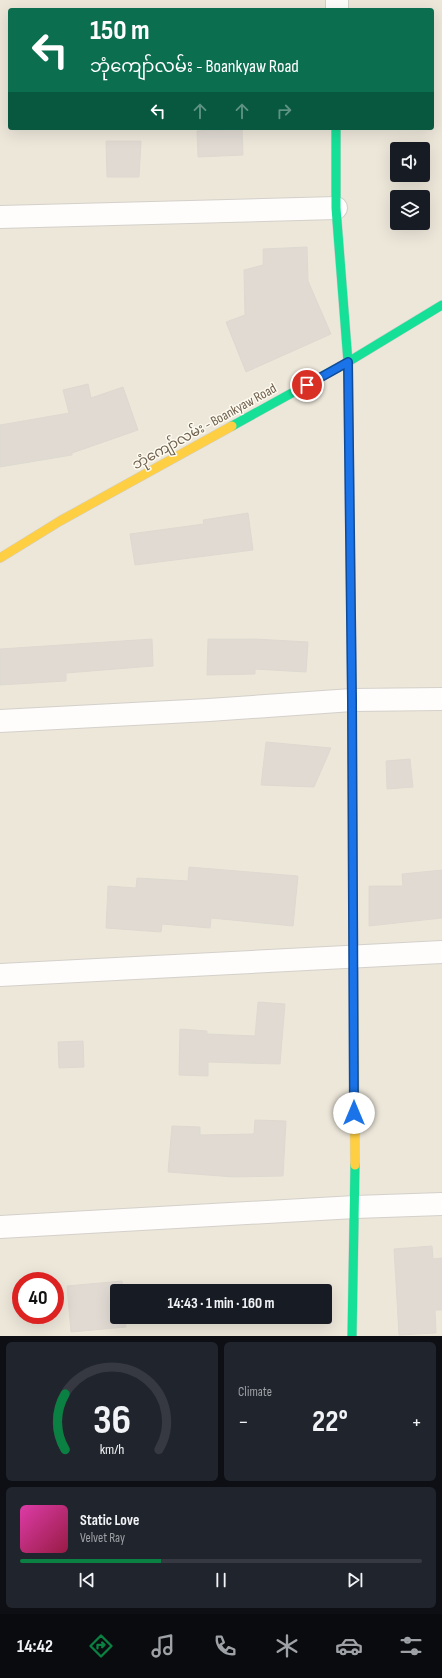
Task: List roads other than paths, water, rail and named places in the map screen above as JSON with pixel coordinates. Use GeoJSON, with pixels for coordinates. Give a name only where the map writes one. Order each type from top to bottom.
{"type":"FeatureCollection","features":[{"type":"Feature","properties":{"kind":"street"},"geometry":{"type":"LineString","coordinates":[[336,130],[336,208],[348,362],[355,1207],[352,1336]]}},
{"type":"Feature","properties":{"kind":"street"},"geometry":{"type":"LineString","coordinates":[[0,217],[336,208]]}},
{"type":"Feature","properties":{"kind":"street","name":"ဘုံကျော်လမ်း - Boankyaw Road"},"geometry":{"type":"LineString","coordinates":[[0,558],[60,521],[348,362],[442,305]]}},
{"type":"Feature","properties":{"kind":"street"},"geometry":{"type":"LineString","coordinates":[[0,721],[209,710],[352,700],[442,699]]}},
{"type":"Feature","properties":{"kind":"street"},"geometry":{"type":"LineString","coordinates":[[0,975],[442,952]]}},
{"type":"Feature","properties":{"kind":"street"},"geometry":{"type":"LineString","coordinates":[[0,1227],[355,1207],[442,1204]]}}]}
